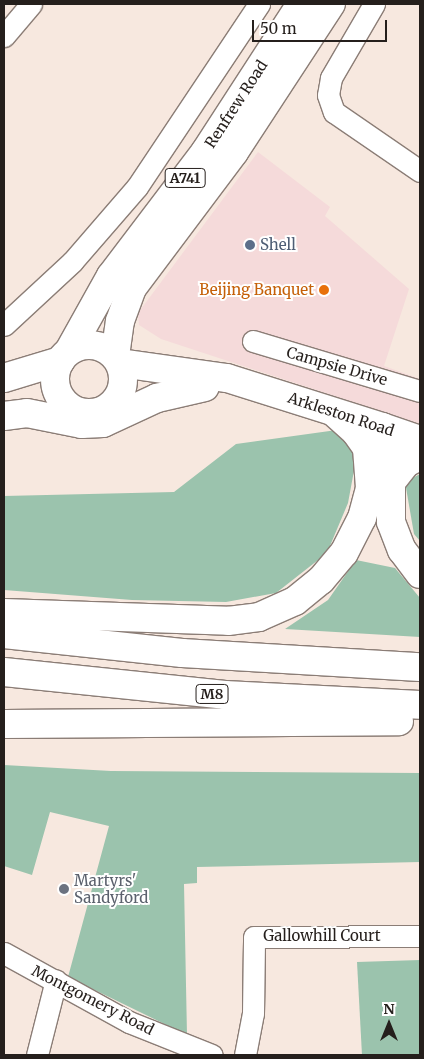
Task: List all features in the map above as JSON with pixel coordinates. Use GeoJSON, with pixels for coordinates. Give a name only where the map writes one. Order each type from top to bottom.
{"type":"FeatureCollection","features":[{"type":"Feature","properties":{"kind":"main road","name":"Renfrew Road"},"geometry":{"type":"LineString","coordinates":[[64,356],[111,276],[204,152],[301,4]]}},
{"type":"Feature","properties":{"kind":"main road","name":"Renfrew Road"},"geometry":{"type":"LineString","coordinates":[[118,359],[120,321],[132,288],[228,160],[331,4]]}},
{"type":"Feature","properties":{"kind":"main road"},"geometry":{"type":"LineString","coordinates":[[4,378],[93,344],[118,359],[124,383],[115,401],[90,413],[81,412],[64,403],[19,400],[4,403]]}},
{"type":"Feature","properties":{"kind":"main road"},"geometry":{"type":"LineString","coordinates":[[64,356],[55,383],[64,403]]}},
{"type":"Feature","properties":{"kind":"main road","name":"Arkleston Road"},"geometry":{"type":"LineString","coordinates":[[118,359],[227,378],[420,440]]}},
{"type":"Feature","properties":{"kind":"main road","name":"Arkleston Road"},"geometry":{"type":"LineString","coordinates":[[115,401],[165,387],[263,389]]}},
{"type":"Feature","properties":{"kind":"main road"},"geometry":{"type":"LineString","coordinates":[[4,416],[27,413],[82,424],[103,423],[158,398],[204,387]]}},
{"type":"Feature","properties":{"kind":"main road"},"geometry":{"type":"LineString","coordinates":[[4,613],[228,621],[259,617],[295,601],[321,580],[344,553],[362,518],[370,488],[367,448],[356,432],[335,413]]}},
{"type":"Feature","properties":{"kind":"main road"},"geometry":{"type":"LineString","coordinates":[[382,427],[390,447],[392,481],[391,522],[402,550],[420,574]]}},
{"type":"Feature","properties":{"kind":"main road"},"geometry":{"type":"LineString","coordinates":[[392,481],[402,467],[420,456]]}},
{"type":"Feature","properties":{"kind":"main road"},"geometry":{"type":"LineString","coordinates":[[4,634],[182,653],[420,667]]}},
{"type":"Feature","properties":{"kind":"main road","name":"M8"},"geometry":{"type":"LineString","coordinates":[[4,672],[225,695],[420,705]]}},
{"type":"Feature","properties":{"kind":"main road"},"geometry":{"type":"LineString","coordinates":[[4,724],[420,721]]}},
{"type":"Feature","properties":{"kind":"street"},"geometry":{"type":"LineString","coordinates":[[4,36],[31,4]]}},
{"type":"Feature","properties":{"kind":"street"},"geometry":{"type":"LineString","coordinates":[[4,325],[72,262],[137,187],[259,4]]}},
{"type":"Feature","properties":{"kind":"street"},"geometry":{"type":"LineString","coordinates":[[374,4],[331,78],[328,95],[334,112],[420,171]]}},
{"type":"Feature","properties":{"kind":"street","name":"Campsie Drive"},"geometry":{"type":"LineString","coordinates":[[253,341],[420,391]]}},
{"type":"Feature","properties":{"kind":"street","name":"Gallowhill Court"},"geometry":{"type":"LineString","coordinates":[[244,1055],[253,1012],[254,937],[420,936]]}},
{"type":"Feature","properties":{"kind":"street","name":"Montgomery Road"},"geometry":{"type":"LineString","coordinates":[[4,954],[56,980],[128,1022],[212,1055]]}},
{"type":"Feature","properties":{"kind":"street"},"geometry":{"type":"LineString","coordinates":[[37,1055],[56,980]]}},
{"type":"Feature","properties":{"kind":"shaded area"},"geometry":{"type":"Polygon","coordinates":[[[258,152],[330,207],[325,216],[409,289],[384,366],[420,379],[420,424],[161,339],[139,325],[138,313],[258,152]]]}},
{"type":"Feature","properties":{"kind":"green space"},"geometry":{"type":"Polygon","coordinates":[[[344,429],[358,449],[348,503],[327,553],[276,593],[226,602],[132,600],[4,590],[4,496],[174,492],[236,444],[344,429]]]}},
{"type":"Feature","properties":{"kind":"green space"},"geometry":{"type":"Polygon","coordinates":[[[420,474],[420,541],[414,534],[405,482],[420,474]]]}},
{"type":"Feature","properties":{"kind":"green space"},"geometry":{"type":"Polygon","coordinates":[[[356,560],[395,568],[420,598],[420,637],[285,629],[328,600],[356,560]]]}},
{"type":"Feature","properties":{"kind":"green space"},"geometry":{"type":"Polygon","coordinates":[[[4,765],[111,771],[420,773],[420,862],[197,867],[197,883],[184,884],[187,1035],[68,977],[109,826],[50,812],[32,875],[4,866],[4,765]]]}},
{"type":"Feature","properties":{"kind":"green space"},"geometry":{"type":"Polygon","coordinates":[[[420,960],[420,1055],[362,1055],[357,962],[420,960]]]}},
{"type":"Feature","properties":{"kind":"place","name":"Shell"},"geometry":{"type":"Point","coordinates":[250,245]}},
{"type":"Feature","properties":{"kind":"place","name":"Beijing Banquet"},"geometry":{"type":"Point","coordinates":[324,290]}},
{"type":"Feature","properties":{"kind":"place","name":"Martyrs' Sandyford"},"geometry":{"type":"Point","coordinates":[64,889]}}]}
